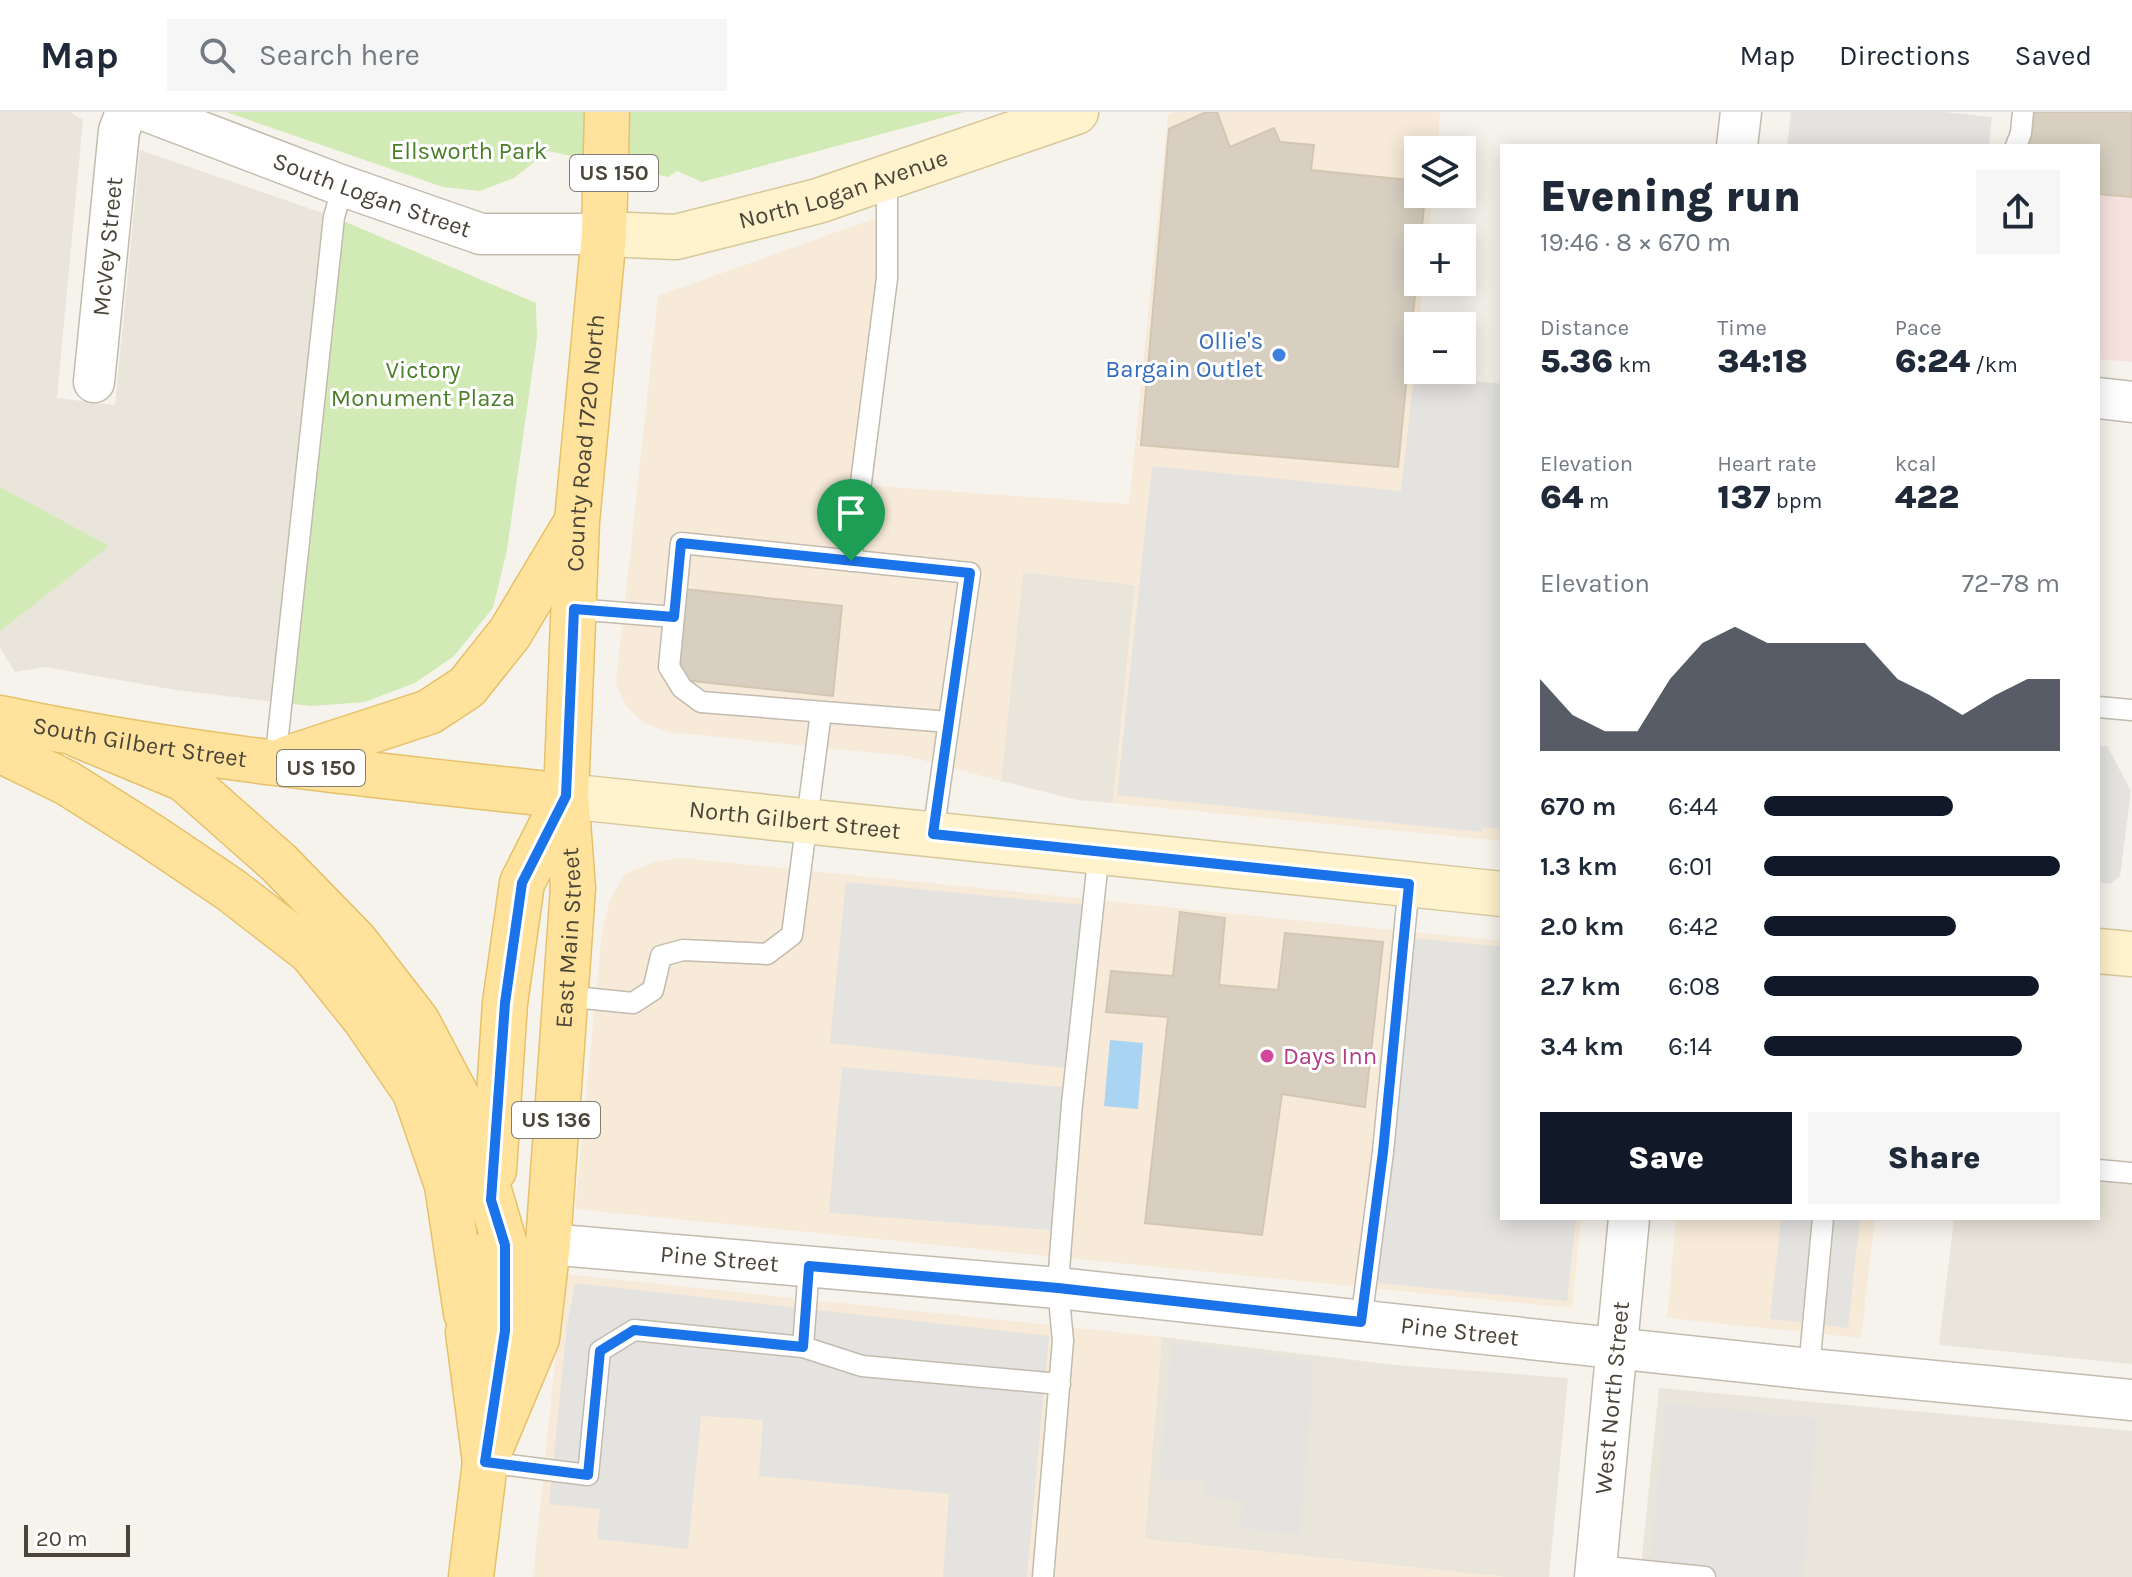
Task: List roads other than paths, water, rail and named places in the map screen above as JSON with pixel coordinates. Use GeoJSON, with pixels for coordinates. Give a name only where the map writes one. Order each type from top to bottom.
{"type":"FeatureCollection","features":[{"type":"Feature","properties":{"kind":"main road","name":"County Road 1720 North"},"geometry":{"type":"LineString","coordinates":[[566,796],[577,521],[604,234],[607,112]]}},
{"type":"Feature","properties":{"kind":"main road","name":"County Road 1720 North"},"geometry":{"type":"LineString","coordinates":[[604,234],[626,112]]}},
{"type":"Feature","properties":{"kind":"main road","name":"North Logan Avenue"},"geometry":{"type":"LineString","coordinates":[[604,234],[676,237],[818,201],[1076,112]]}},
{"type":"Feature","properties":{"kind":"main road"},"geometry":{"type":"LineString","coordinates":[[275,763],[429,712],[467,687],[510,633],[577,521]]}},
{"type":"Feature","properties":{"kind":"main road","name":"South Gilbert Street"},"geometry":{"type":"LineString","coordinates":[[0,718],[78,735],[275,763],[566,796]]}},
{"type":"Feature","properties":{"kind":"main road"},"geometry":{"type":"LineString","coordinates":[[78,735],[184,779],[278,862],[355,941],[417,1021],[467,1115],[505,1245],[505,1331],[485,1462]]}},
{"type":"Feature","properties":{"kind":"main road"},"geometry":{"type":"LineString","coordinates":[[0,750],[67,783],[231,890],[311,952],[365,1019],[415,1092],[447,1185],[468,1332]]}},
{"type":"Feature","properties":{"kind":"main road","name":"North Gilbert Street"},"geometry":{"type":"LineString","coordinates":[[566,796],[1500,894]]}},
{"type":"Feature","properties":{"kind":"main road","name":"East Main Street"},"geometry":{"type":"LineString","coordinates":[[485,1462],[537,1338],[548,1244],[573,888],[566,796]]}},
{"type":"Feature","properties":{"kind":"main road","name":"East Main Street"},"geometry":{"type":"LineString","coordinates":[[471,1577],[485,1462],[468,1332],[487,1266],[505,1003],[522,883],[566,796]]}},
{"type":"Feature","properties":{"kind":"main road"},"geometry":{"type":"LineString","coordinates":[[2100,951],[2132,954]]}},
{"type":"Feature","properties":{"kind":"street","name":"McVey Street"},"geometry":{"type":"LineString","coordinates":[[94,382],[119,131],[126,112]]}},
{"type":"Feature","properties":{"kind":"street","name":"South Logan Street"},"geometry":{"type":"LineString","coordinates":[[149,112],[343,186],[481,234],[604,234]]}},
{"type":"Feature","properties":{"kind":"street"},"geometry":{"type":"LineString","coordinates":[[1737,144],[1741,112]]}},
{"type":"Feature","properties":{"kind":"street"},"geometry":{"type":"LineString","coordinates":[[2100,398],[2132,402]]}},
{"type":"Feature","properties":{"kind":"street","name":"West North Street"},"geometry":{"type":"LineString","coordinates":[[1595,1572],[1629,1220]]}},
{"type":"Feature","properties":{"kind":"street","name":"Pine Street"},"geometry":{"type":"LineString","coordinates":[[548,1244],[1058,1288],[1809,1369],[2132,1400]]}},
{"type":"Feature","properties":{"kind":"lane"},"geometry":{"type":"LineString","coordinates":[[2017,144],[2023,112]]}},
{"type":"Feature","properties":{"kind":"lane"},"geometry":{"type":"LineString","coordinates":[[851,561],[887,278],[887,177]]}},
{"type":"Feature","properties":{"kind":"lane"},"geometry":{"type":"LineString","coordinates":[[275,763],[334,217],[343,186]]}},
{"type":"Feature","properties":{"kind":"lane"},"geometry":{"type":"LineString","coordinates":[[933,834],[949,722],[970,573],[681,543],[669,667],[682,688],[701,702],[949,722]]}},
{"type":"Feature","properties":{"kind":"lane"},"geometry":{"type":"LineString","coordinates":[[574,609],[674,617]]}},
{"type":"Feature","properties":{"kind":"lane"},"geometry":{"type":"LineString","coordinates":[[2100,707],[2132,710]]}},
{"type":"Feature","properties":{"kind":"lane"},"geometry":{"type":"LineString","coordinates":[[564,996],[633,1003],[653,990],[661,956],[683,950],[767,954],[792,935],[821,712]]}},
{"type":"Feature","properties":{"kind":"lane"},"geometry":{"type":"LineString","coordinates":[[1043,1577],[1063,1341],[1058,1288],[1072,1104],[1099,851]]}},
{"type":"Feature","properties":{"kind":"lane"},"geometry":{"type":"LineString","coordinates":[[1361,1322],[1385,1136],[1409,884]]}},
{"type":"Feature","properties":{"kind":"lane"},"geometry":{"type":"LineString","coordinates":[[2100,1170],[2132,1173]]}},
{"type":"Feature","properties":{"kind":"lane"},"geometry":{"type":"LineString","coordinates":[[1809,1369],[1823,1220]]}},
{"type":"Feature","properties":{"kind":"lane"},"geometry":{"type":"LineString","coordinates":[[803,1347],[809,1266]]}},
{"type":"Feature","properties":{"kind":"lane"},"geometry":{"type":"LineString","coordinates":[[485,1462],[588,1475],[600,1351],[634,1330],[803,1347],[862,1366],[1060,1384]]}},
{"type":"Feature","properties":{"kind":"lane"},"geometry":{"type":"LineString","coordinates":[[1595,1572],[1705,1577]]}},
{"type":"Feature","properties":{"kind":"water"},"geometry":{"type":"Polygon","coordinates":[[[1110,1040],[1143,1043],[1138,1109],[1104,1106],[1110,1040]]]}},
{"type":"Feature","properties":{"kind":"place","name":"Ollie's Bargain Outlet"},"geometry":{"type":"Point","coordinates":[1279,355]}},
{"type":"Feature","properties":{"kind":"place","name":"Days Inn"},"geometry":{"type":"Point","coordinates":[1267,1056]}},
{"type":"Feature","properties":{"kind":"park label","name":"Ellsworth Park"},"geometry":{"type":"Point","coordinates":[469,151]}},
{"type":"Feature","properties":{"kind":"park label","name":"Victory Monument Plaza"},"geometry":{"type":"Point","coordinates":[423,384]}}]}
